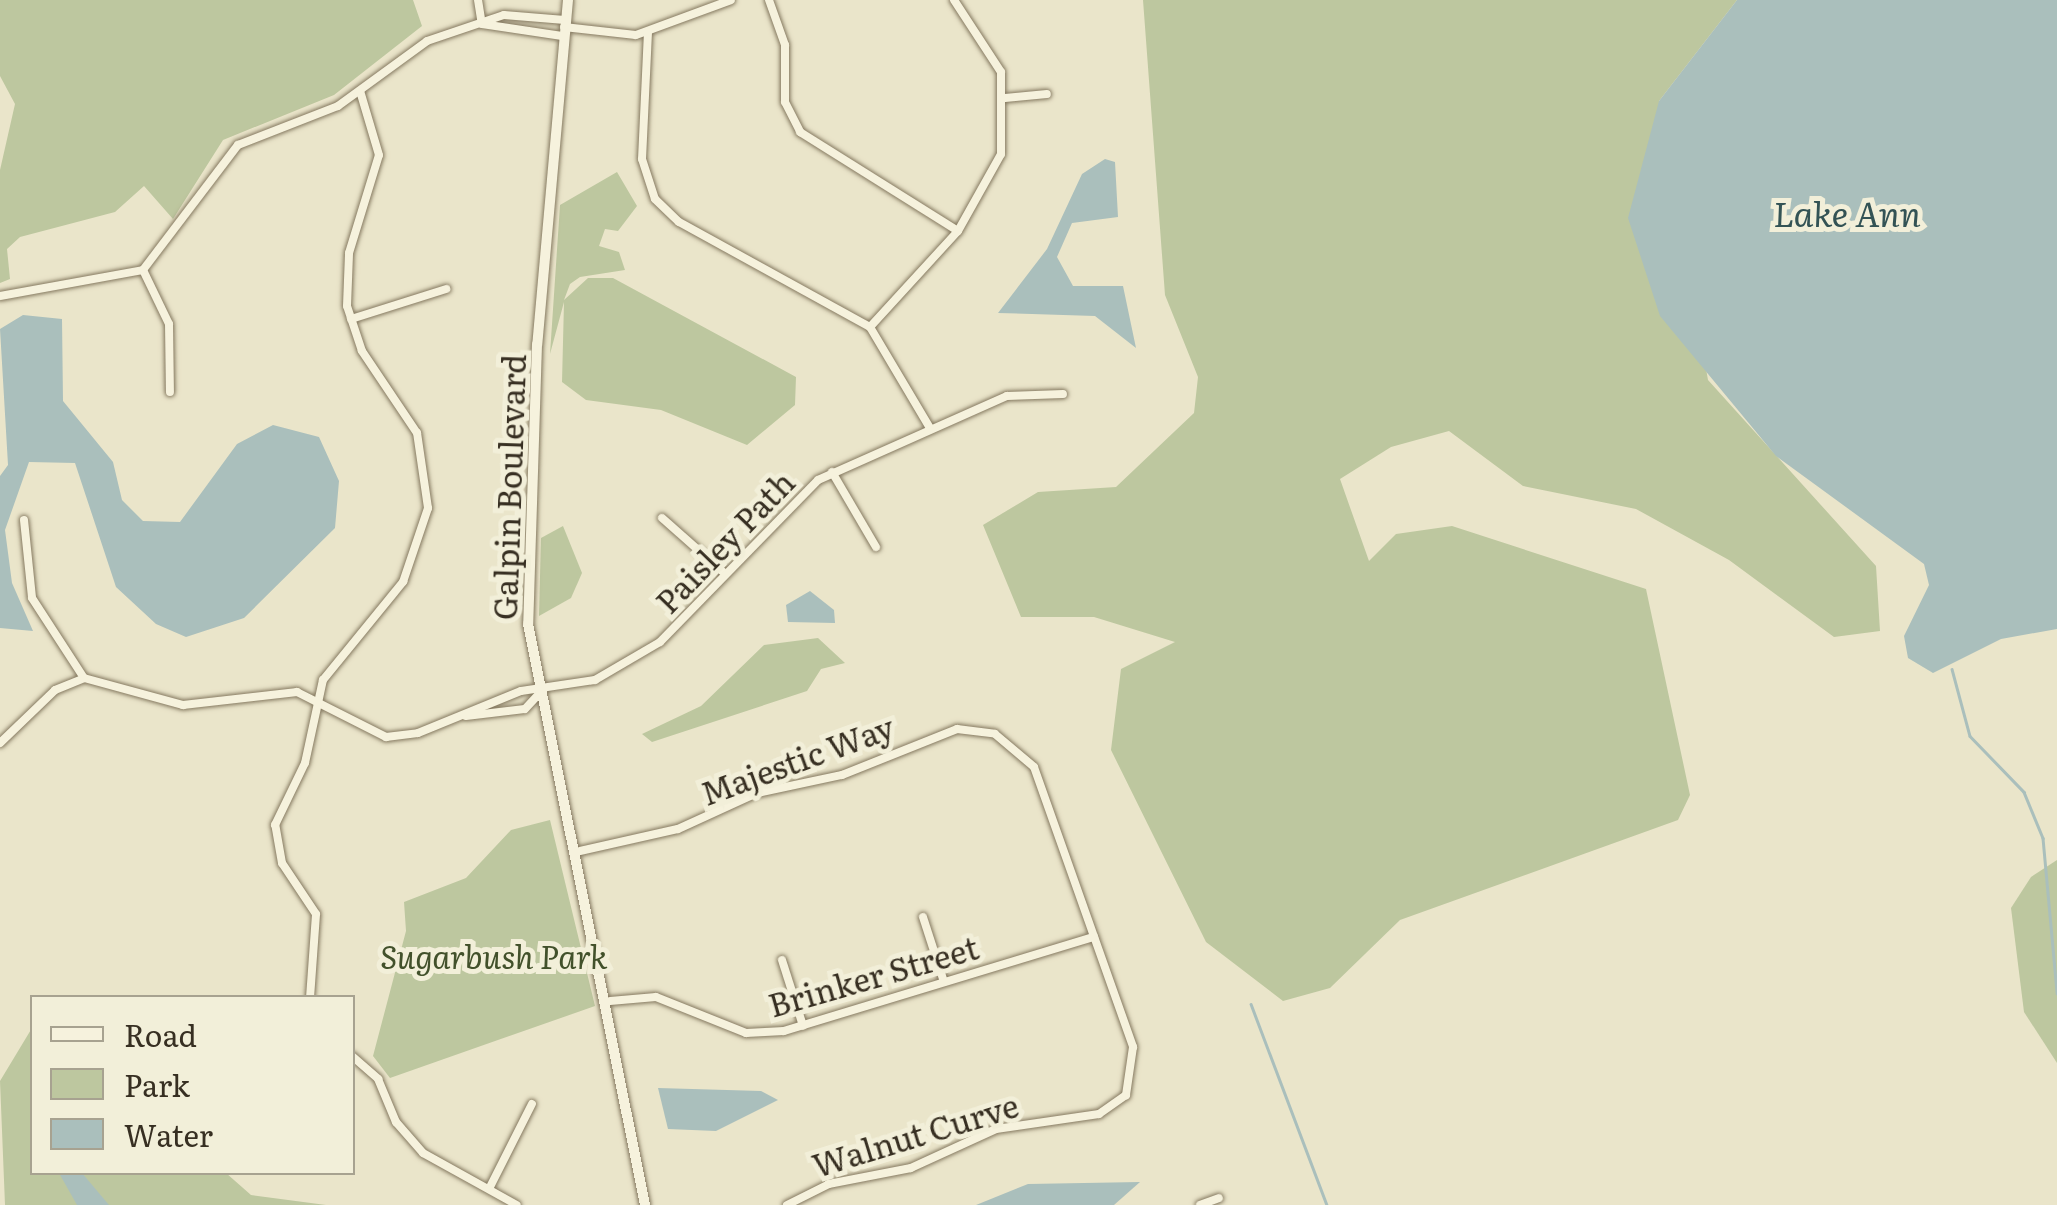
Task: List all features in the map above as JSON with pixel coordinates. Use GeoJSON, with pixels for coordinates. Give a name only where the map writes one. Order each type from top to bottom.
{"type":"FeatureCollection","features":[{"type":"Feature","properties":{"kind":"street"},"geometry":{"type":"LineString","coordinates":[[478,0],[482,24]]}},
{"type":"Feature","properties":{"kind":"street","name":"Galpin Boulevard"},"geometry":{"type":"LineString","coordinates":[[568,0],[529,502],[537,696],[580,851],[645,1205]]}},
{"type":"Feature","properties":{"kind":"street"},"geometry":{"type":"LineString","coordinates":[[482,24],[648,32],[731,0]]}},
{"type":"Feature","properties":{"kind":"street"},"geometry":{"type":"LineString","coordinates":[[769,0],[783,37],[787,121],[817,148],[896,184],[958,230]]}},
{"type":"Feature","properties":{"kind":"street"},"geometry":{"type":"LineString","coordinates":[[870,327],[958,230],[995,171],[1006,98],[990,45],[957,1]]}},
{"type":"Feature","properties":{"kind":"street"},"geometry":{"type":"LineString","coordinates":[[0,296],[143,270],[177,236],[223,157],[360,91],[427,40],[504,15],[564,28]]}},
{"type":"Feature","properties":{"kind":"street"},"geometry":{"type":"LineString","coordinates":[[648,32],[642,159],[655,199],[679,222],[870,327],[930,428]]}},
{"type":"Feature","properties":{"kind":"street"},"geometry":{"type":"LineString","coordinates":[[310,995],[316,914],[282,863],[275,826],[305,763],[316,698],[335,660],[403,582],[428,508],[417,433],[351,319],[349,253],[379,155],[360,91]]}},
{"type":"Feature","properties":{"kind":"street"},"geometry":{"type":"LineString","coordinates":[[1006,98],[1047,94]]}},
{"type":"Feature","properties":{"kind":"street"},"geometry":{"type":"LineString","coordinates":[[143,270],[169,324],[170,392]]}},
{"type":"Feature","properties":{"kind":"street"},"geometry":{"type":"LineString","coordinates":[[351,319],[446,289]]}},
{"type":"Feature","properties":{"kind":"street","name":"Paisley Path"},"geometry":{"type":"LineString","coordinates":[[537,696],[631,664],[787,503],[832,472],[1017,394],[1063,394]]}},
{"type":"Feature","properties":{"kind":"street"},"geometry":{"type":"LineString","coordinates":[[832,472],[876,547]]}},
{"type":"Feature","properties":{"kind":"street"},"geometry":{"type":"LineString","coordinates":[[662,518],[722,572]]}},
{"type":"Feature","properties":{"kind":"street"},"geometry":{"type":"LineString","coordinates":[[24,520],[32,598],[84,678]]}},
{"type":"Feature","properties":{"kind":"street"},"geometry":{"type":"LineString","coordinates":[[0,742],[54,690],[84,678],[183,705],[275,690],[316,698],[386,736],[466,716],[524,709],[537,696]]}},
{"type":"Feature","properties":{"kind":"street"},"geometry":{"type":"LineString","coordinates":[[466,716],[495,699],[537,696]]}},
{"type":"Feature","properties":{"kind":"street","name":"Majestic Way"},"geometry":{"type":"LineString","coordinates":[[580,851],[678,829],[757,793],[842,775],[957,729],[995,734],[1026,755],[1094,937]]}},
{"type":"Feature","properties":{"kind":"street"},"geometry":{"type":"LineString","coordinates":[[923,917],[944,982]]}},
{"type":"Feature","properties":{"kind":"street","name":"Brinker Street"},"geometry":{"type":"LineString","coordinates":[[610,1001],[674,1000],[746,1033],[803,1026],[1094,937]]}},
{"type":"Feature","properties":{"kind":"street","name":"Walnut Curve"},"geometry":{"type":"LineString","coordinates":[[788,1205],[830,1184],[911,1168],[996,1129],[1118,1104],[1136,1060],[1094,937]]}},
{"type":"Feature","properties":{"kind":"street"},"geometry":{"type":"LineString","coordinates":[[782,960],[803,1026]]}},
{"type":"Feature","properties":{"kind":"street"},"geometry":{"type":"LineString","coordinates":[[355,1059],[378,1078],[411,1141],[517,1205]]}},
{"type":"Feature","properties":{"kind":"street"},"geometry":{"type":"LineString","coordinates":[[490,1187],[532,1104]]}},
{"type":"Feature","properties":{"kind":"street"},"geometry":{"type":"LineString","coordinates":[[1200,1205],[1218,1198]]}},
{"type":"Feature","properties":{"kind":"green space"},"geometry":{"type":"Polygon","coordinates":[[[0,0],[413,0],[422,26],[334,95],[223,140],[173,219],[144,186],[115,212],[20,237],[7,249],[10,279],[0,283],[0,170],[15,104],[0,76],[0,0]]]}},
{"type":"Feature","properties":{"kind":"green space"},"geometry":{"type":"Polygon","coordinates":[[[1143,0],[1737,0],[1659,101],[1708,380],[1876,566],[1880,631],[1834,637],[1729,560],[1636,509],[1523,486],[1449,431],[1391,447],[1340,479],[1369,561],[1396,534],[1452,526],[1646,589],[1690,795],[1678,820],[1400,920],[1330,988],[1283,1001],[1206,942],[1111,750],[1121,669],[1175,642],[1094,617],[1021,617],[983,525],[1038,492],[1116,487],[1194,413],[1198,377],[1165,295],[1143,0]]]}},
{"type":"Feature","properties":{"kind":"green space"},"geometry":{"type":"Polygon","coordinates":[[[617,172],[637,206],[618,231],[605,229],[599,246],[619,252],[625,270],[580,277],[570,284],[564,300],[588,278],[613,278],[796,377],[795,405],[747,445],[661,410],[586,400],[562,382],[564,302],[550,354],[560,205],[617,172]]]}},
{"type":"Feature","properties":{"kind":"green space"},"geometry":{"type":"Polygon","coordinates":[[[563,526],[582,573],[571,598],[539,616],[541,538],[563,526]]]}},
{"type":"Feature","properties":{"kind":"green space"},"geometry":{"type":"Polygon","coordinates":[[[818,638],[845,663],[821,669],[807,691],[652,742],[642,734],[701,706],[764,645],[818,638]]]}},
{"type":"Feature","properties":{"kind":"green space","name":"Sugarbush Park"},"geometry":{"type":"Polygon","coordinates":[[[550,820],[595,1006],[390,1078],[373,1056],[406,931],[404,902],[466,878],[511,830],[550,820]]]}},
{"type":"Feature","properties":{"kind":"green space"},"geometry":{"type":"Polygon","coordinates":[[[2057,860],[2057,1063],[2024,1012],[2011,908],[2031,877],[2057,860]]]}},
{"type":"Feature","properties":{"kind":"green space"},"geometry":{"type":"Polygon","coordinates":[[[30,1031],[30,1175],[228,1175],[251,1195],[326,1205],[5,1205],[0,1081],[30,1031]]]}},
{"type":"Feature","properties":{"kind":"water","name":"Lake Ann"},"geometry":{"type":"Polygon","coordinates":[[[1737,0],[2057,0],[2057,629],[2001,639],[1933,673],[1908,658],[1904,636],[1929,585],[1924,564],[1776,456],[1660,316],[1628,218],[1659,101],[1737,0]]]}},
{"type":"Feature","properties":{"kind":"water"},"geometry":{"type":"Polygon","coordinates":[[[1105,159],[1115,162],[1118,217],[1072,223],[1057,257],[1073,286],[1123,286],[1136,348],[1095,316],[998,313],[1047,249],[1082,174],[1105,159]]]}},
{"type":"Feature","properties":{"kind":"water"},"geometry":{"type":"Polygon","coordinates":[[[23,315],[62,319],[63,401],[113,462],[122,500],[143,521],[180,522],[237,444],[273,425],[319,437],[339,481],[335,528],[244,618],[186,637],[156,624],[116,587],[75,463],[29,462],[5,530],[12,583],[33,631],[0,628],[0,476],[8,465],[0,329],[23,315]]]}},
{"type":"Feature","properties":{"kind":"water"},"geometry":{"type":"Polygon","coordinates":[[[810,591],[834,610],[835,623],[788,622],[786,605],[810,591]]]}},
{"type":"Feature","properties":{"kind":"water"},"geometry":{"type":"Polygon","coordinates":[[[658,1088],[761,1091],[778,1100],[716,1131],[668,1129],[658,1088]]]}},
{"type":"Feature","properties":{"kind":"water"},"geometry":{"type":"Polygon","coordinates":[[[60,1175],[84,1175],[109,1205],[77,1205],[60,1175]]]}},
{"type":"Feature","properties":{"kind":"water"},"geometry":{"type":"Polygon","coordinates":[[[1140,1182],[1114,1205],[976,1205],[1028,1184],[1140,1182]]]}},
{"type":"Feature","properties":{"kind":"waterway"},"geometry":{"type":"LineString","coordinates":[[1952,669],[1970,736],[2024,792],[2043,838],[2057,993]]}},
{"type":"Feature","properties":{"kind":"waterway"},"geometry":{"type":"LineString","coordinates":[[1251,1004],[1327,1205]]}}]}
